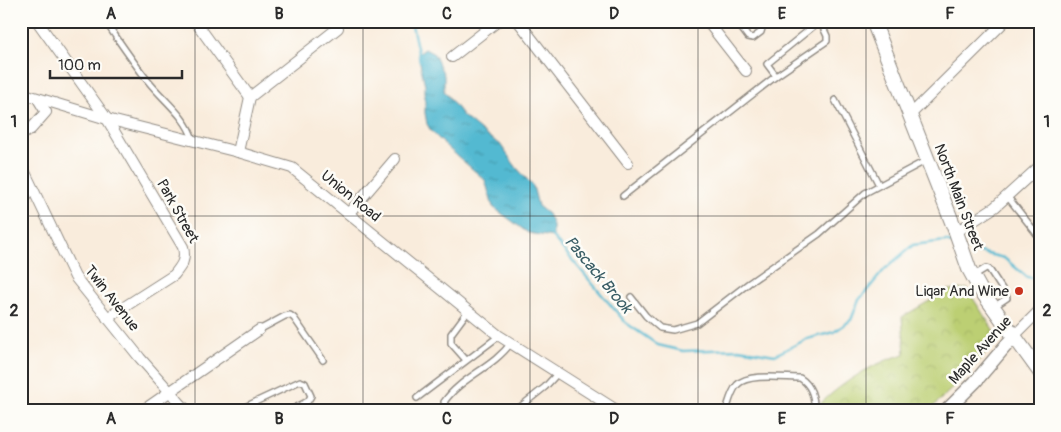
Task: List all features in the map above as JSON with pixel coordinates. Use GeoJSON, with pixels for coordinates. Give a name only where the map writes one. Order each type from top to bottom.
{"type":"FeatureCollection","features":[{"type":"Feature","properties":{"kind":"main road","name":"North Main Street"},"geometry":{"type":"LineString","coordinates":[[873,21],[973,276],[993,308],[1040,372]]}},
{"type":"Feature","properties":{"kind":"street"},"geometry":{"type":"LineString","coordinates":[[37,21],[107,118]]}},
{"type":"Feature","properties":{"kind":"street"},"geometry":{"type":"LineString","coordinates":[[452,57],[498,21]]}},
{"type":"Feature","properties":{"kind":"street"},"geometry":{"type":"LineString","coordinates":[[518,21],[628,163]]}},
{"type":"Feature","properties":{"kind":"street"},"geometry":{"type":"LineString","coordinates":[[910,115],[1005,21]]}},
{"type":"Feature","properties":{"kind":"street"},"geometry":{"type":"LineString","coordinates":[[196,22],[250,97]]}},
{"type":"Feature","properties":{"kind":"street"},"geometry":{"type":"LineString","coordinates":[[711,23],[746,71]]}},
{"type":"Feature","properties":{"kind":"street"},"geometry":{"type":"LineString","coordinates":[[238,152],[250,97],[336,25]]}},
{"type":"Feature","properties":{"kind":"street","name":"Union Road"},"geometry":{"type":"LineString","coordinates":[[21,92],[38,99],[292,168],[499,336],[618,411]]}},
{"type":"Feature","properties":{"kind":"street"},"geometry":{"type":"LineString","coordinates":[[21,135],[31,129],[46,112],[38,99]]}},
{"type":"Feature","properties":{"kind":"street","name":"Park Street"},"geometry":{"type":"LineString","coordinates":[[107,118],[183,247],[185,258],[181,267],[174,275],[107,318]]}},
{"type":"Feature","properties":{"kind":"street"},"geometry":{"type":"LineString","coordinates":[[349,214],[395,159]]}},
{"type":"Feature","properties":{"kind":"street","name":"Twin Avenue"},"geometry":{"type":"LineString","coordinates":[[21,164],[59,240],[75,277],[107,318],[187,411]]}},
{"type":"Feature","properties":{"kind":"street"},"geometry":{"type":"LineString","coordinates":[[960,242],[1040,166]]}},
{"type":"Feature","properties":{"kind":"street","name":"Maple Avenue"},"geometry":{"type":"LineString","coordinates":[[946,411],[1040,310]]}},
{"type":"Feature","properties":{"kind":"street"},"geometry":{"type":"LineString","coordinates":[[142,411],[259,330]]}},
{"type":"Feature","properties":{"kind":"lane"},"geometry":{"type":"LineString","coordinates":[[105,21],[148,81],[184,122],[191,132],[193,140]]}},
{"type":"Feature","properties":{"kind":"lane"},"geometry":{"type":"LineString","coordinates":[[736,21],[748,37],[753,38],[761,32],[763,25],[760,21]]}},
{"type":"Feature","properties":{"kind":"lane"},"geometry":{"type":"LineString","coordinates":[[623,196],[776,76],[827,41],[827,36],[820,21],[767,64],[776,76]]}},
{"type":"Feature","properties":{"kind":"lane"},"geometry":{"type":"LineString","coordinates":[[835,100],[879,185]]}},
{"type":"Feature","properties":{"kind":"lane"},"geometry":{"type":"LineString","coordinates":[[631,297],[646,316],[660,328],[673,330],[697,323],[749,283],[819,234],[865,193],[928,160]]}},
{"type":"Feature","properties":{"kind":"lane"},"geometry":{"type":"LineString","coordinates":[[1007,196],[1040,238]]}},
{"type":"Feature","properties":{"kind":"lane"},"geometry":{"type":"LineString","coordinates":[[466,360],[451,343],[451,334],[468,310]]}},
{"type":"Feature","properties":{"kind":"lane"},"geometry":{"type":"LineString","coordinates":[[259,330],[290,315],[323,360]]}},
{"type":"Feature","properties":{"kind":"lane"},"geometry":{"type":"LineString","coordinates":[[417,398],[499,336]]}},
{"type":"Feature","properties":{"kind":"lane"},"geometry":{"type":"LineString","coordinates":[[448,411],[444,402],[451,392],[492,363],[511,343]]}},
{"type":"Feature","properties":{"kind":"lane"},"geometry":{"type":"LineString","coordinates":[[515,411],[545,387],[558,373]]}},
{"type":"Feature","properties":{"kind":"lane"},"geometry":{"type":"LineString","coordinates":[[726,411],[731,395],[739,383],[749,378],[800,378],[811,391],[814,399],[814,411]]}},
{"type":"Feature","properties":{"kind":"lane"},"geometry":{"type":"LineString","coordinates":[[236,411],[300,381],[305,383],[311,396],[308,402],[289,411]]}},
{"type":"Feature","properties":{"kind":"green space"},"geometry":{"type":"Polygon","coordinates":[[[967,289],[996,334],[992,343],[977,363],[929,411],[825,411],[820,404],[839,388],[882,362],[905,354],[902,317],[948,290],[967,289]]]}},
{"type":"Feature","properties":{"kind":"water"},"geometry":{"type":"Polygon","coordinates":[[[425,49],[434,54],[444,75],[444,91],[463,116],[500,144],[516,167],[533,186],[538,206],[548,214],[553,225],[553,237],[528,233],[493,207],[485,180],[431,131],[427,124],[425,113],[425,85],[418,54],[425,49]]]}},
{"type":"Feature","properties":{"kind":"waterway","name":"Pascack Brook"},"geometry":{"type":"LineString","coordinates":[[411,21],[420,61]]}},
{"type":"Feature","properties":{"kind":"waterway","name":"Pascack Brook"},"geometry":{"type":"LineString","coordinates":[[551,235],[626,323],[658,345],[683,351],[739,349],[775,355],[807,339],[834,332],[851,320],[859,300],[885,269],[913,245],[946,241],[956,245]]}},
{"type":"Feature","properties":{"kind":"waterway","name":"Pascack Brook"},"geometry":{"type":"LineString","coordinates":[[968,249],[1004,258],[1027,277],[1040,279]]}},
{"type":"Feature","properties":{"kind":"place","name":"Liqar And Wine"},"geometry":{"type":"Point","coordinates":[1019,291]}}]}
